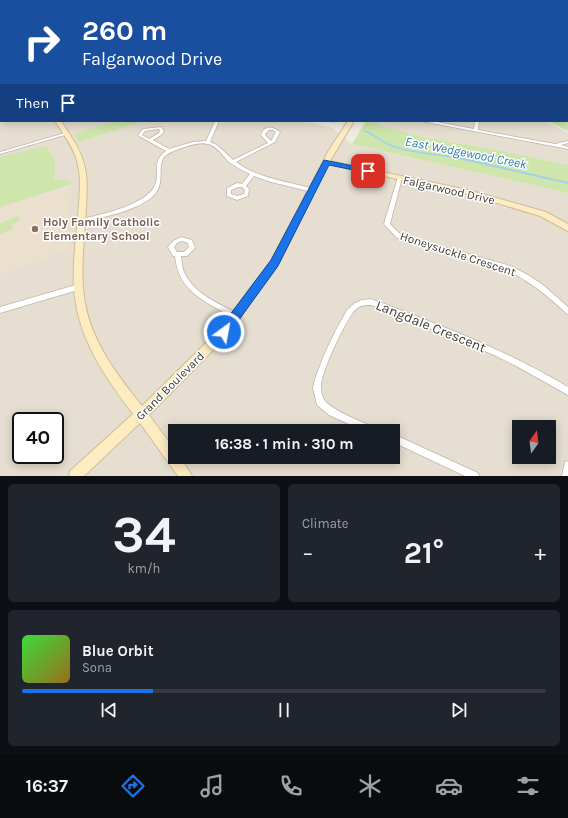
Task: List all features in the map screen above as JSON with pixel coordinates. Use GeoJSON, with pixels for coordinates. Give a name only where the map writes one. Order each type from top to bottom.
{"type":"FeatureCollection","features":[{"type":"Feature","properties":{"kind":"street"},"geometry":{"type":"LineString","coordinates":[[59,122],[81,162],[83,185],[79,287],[83,316],[103,361],[186,476]]}},
{"type":"Feature","properties":{"kind":"street"},"geometry":{"type":"LineString","coordinates":[[207,143],[217,122]]}},
{"type":"Feature","properties":{"kind":"street","name":"Grand Boulevard"},"geometry":{"type":"LineString","coordinates":[[75,476],[141,415],[224,332],[234,315],[274,263],[327,162],[350,122]]}},
{"type":"Feature","properties":{"kind":"street"},"geometry":{"type":"LineString","coordinates":[[432,122],[568,148]]}},
{"type":"Feature","properties":{"kind":"street"},"geometry":{"type":"LineString","coordinates":[[476,130],[477,122]]}},
{"type":"Feature","properties":{"kind":"street"},"geometry":{"type":"LineString","coordinates":[[150,140],[160,134],[162,131],[160,128],[144,130],[140,134],[150,140],[169,151]]}},
{"type":"Feature","properties":{"kind":"street"},"geometry":{"type":"LineString","coordinates":[[0,153],[66,134]]}},
{"type":"Feature","properties":{"kind":"street"},"geometry":{"type":"LineString","coordinates":[[554,146],[568,142]]}},
{"type":"Feature","properties":{"kind":"street"},"geometry":{"type":"LineString","coordinates":[[82,221],[120,210],[150,195],[159,182],[160,160],[164,154],[169,151],[193,144],[207,143],[223,151],[232,162],[253,174],[312,190]]}},
{"type":"Feature","properties":{"kind":"street"},"geometry":{"type":"LineString","coordinates":[[232,162],[271,143]]}},
{"type":"Feature","properties":{"kind":"street","name":"Falgarwood Drive"},"geometry":{"type":"LineString","coordinates":[[327,162],[468,192],[535,212],[568,228]]}},
{"type":"Feature","properties":{"kind":"street"},"geometry":{"type":"LineString","coordinates":[[244,186],[253,174]]}},
{"type":"Feature","properties":{"kind":"street","name":"Honeysuckle Crescent"},"geometry":{"type":"LineString","coordinates":[[400,178],[387,224],[399,237],[509,268],[524,275],[547,290],[568,311]]}},
{"type":"Feature","properties":{"kind":"street"},"geometry":{"type":"LineString","coordinates":[[178,255],[178,265],[184,281],[202,297],[234,315]]}},
{"type":"Feature","properties":{"kind":"street"},"geometry":{"type":"LineString","coordinates":[[0,310],[79,287]]}},
{"type":"Feature","properties":{"kind":"street","name":"Langdale Crescent"},"geometry":{"type":"LineString","coordinates":[[359,424],[332,412],[320,402],[317,387],[321,369],[353,307],[365,302],[371,302],[518,362],[568,391]]}},
{"type":"Feature","properties":{"kind":"street"},"geometry":{"type":"LineString","coordinates":[[400,441],[475,476]]}},
{"type":"Feature","properties":{"kind":"street"},"geometry":{"type":"LineString","coordinates":[[566,476],[568,465]]}},
{"type":"Feature","properties":{"kind":"shaded area"},"geometry":{"type":"Polygon","coordinates":[[[0,122],[306,122],[333,128],[352,144],[568,193],[568,476],[0,476],[0,122]]]}},
{"type":"Feature","properties":{"kind":"shaded area"},"geometry":{"type":"Polygon","coordinates":[[[374,122],[547,122],[568,133],[568,165],[492,149],[423,137],[383,126],[374,122]]]}},
{"type":"Feature","properties":{"kind":"shaded area","name":"Holy Family Catholic Elementary School"},"geometry":{"type":"Polygon","coordinates":[[[71,184],[69,250],[0,275],[0,207],[71,184]]]}},
{"type":"Feature","properties":{"kind":"green space"},"geometry":{"type":"Polygon","coordinates":[[[112,122],[140,122],[79,142],[74,134],[112,122]]]}},
{"type":"Feature","properties":{"kind":"green space"},"geometry":{"type":"Polygon","coordinates":[[[365,122],[374,122],[383,126],[423,137],[492,149],[568,165],[568,193],[352,144],[365,122]]]}},
{"type":"Feature","properties":{"kind":"green space"},"geometry":{"type":"Polygon","coordinates":[[[550,122],[568,122],[568,131],[550,122]]]}},
{"type":"Feature","properties":{"kind":"green space"},"geometry":{"type":"Polygon","coordinates":[[[46,146],[55,159],[54,179],[71,181],[71,184],[0,207],[0,157],[46,146]]]}},
{"type":"Feature","properties":{"kind":"green space"},"geometry":{"type":"Polygon","coordinates":[[[18,216],[19,220],[12,225],[13,229],[0,234],[0,223],[18,216]]]}},
{"type":"Feature","properties":{"kind":"waterway","name":"East Wedgewood Creek"},"geometry":{"type":"LineString","coordinates":[[365,131],[391,146],[420,153],[463,159]]}},
{"type":"Feature","properties":{"kind":"waterway","name":"East Wedgewood Creek"},"geometry":{"type":"LineString","coordinates":[[459,158],[568,183]]}},
{"type":"Feature","properties":{"kind":"place","name":"Holy Family Catholic Elementary School"},"geometry":{"type":"Point","coordinates":[35,229]}},
{"type":"Feature","properties":{"kind":"route"},"geometry":{"type":"LineString","coordinates":[[224,332],[234,315],[274,263],[327,162],[368,171]]}}]}
